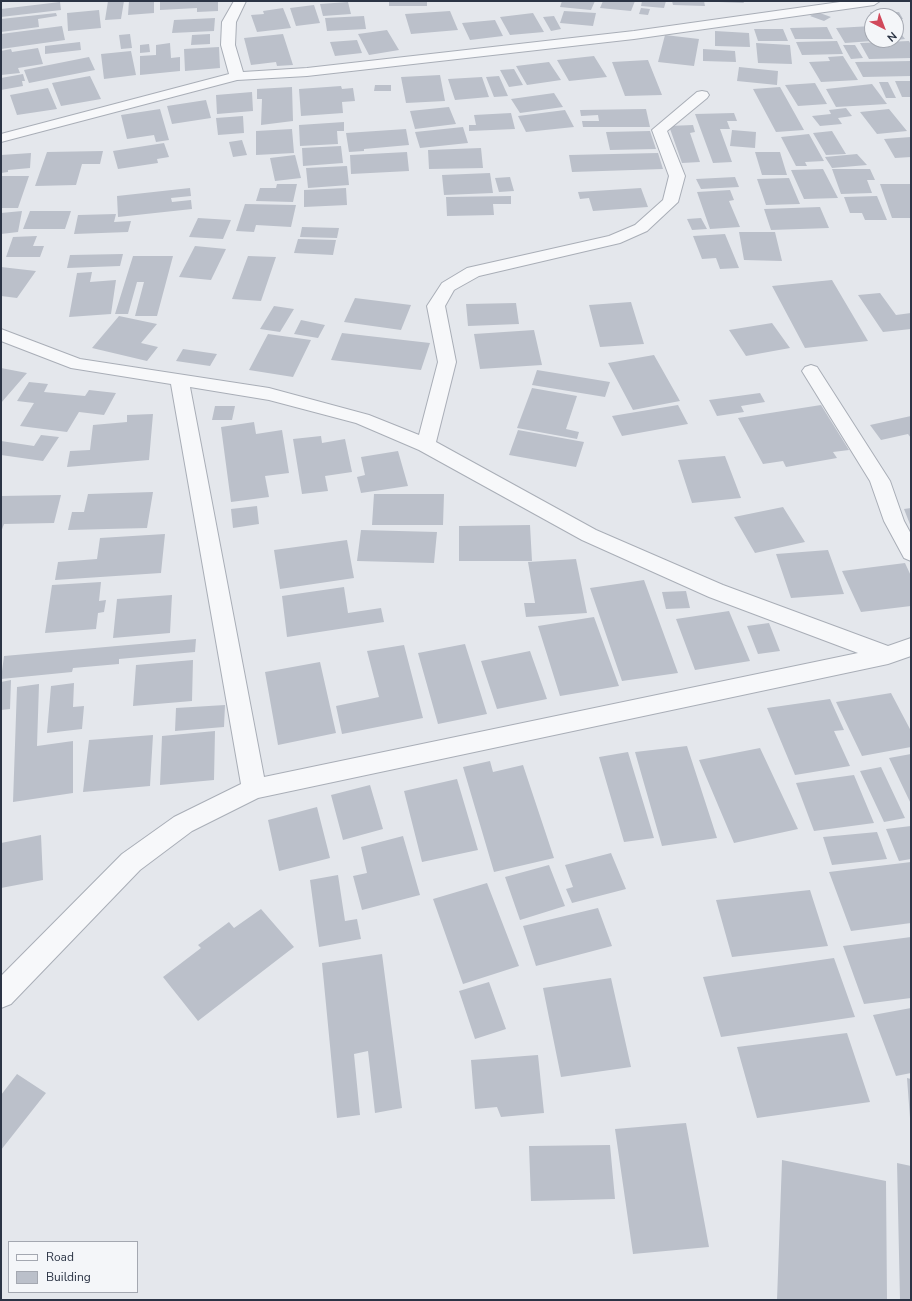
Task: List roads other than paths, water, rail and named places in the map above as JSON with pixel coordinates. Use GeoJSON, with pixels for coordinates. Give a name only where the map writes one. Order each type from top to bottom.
{"type":"FeatureCollection","features":[{"type":"Feature","properties":{"kind":"street"},"geometry":{"type":"LineString","coordinates":[[237,76],[228,45],[229,22],[240,1]]}},
{"type":"Feature","properties":{"kind":"street"},"geometry":{"type":"LineString","coordinates":[[2,134],[237,76],[307,72],[634,35],[874,1]]}},
{"type":"Feature","properties":{"kind":"street"},"geometry":{"type":"LineString","coordinates":[[426,445],[447,362],[436,306],[448,287],[473,272],[614,240],[641,228],[670,202],[677,176],[659,130],[702,95]]}},
{"type":"Feature","properties":{"kind":"street"},"geometry":{"type":"LineString","coordinates":[[1,334],[25,345],[78,364],[269,394],[362,418],[426,445],[589,535],[716,591],[888,655]]}},
{"type":"Feature","properties":{"kind":"street"},"geometry":{"type":"LineString","coordinates":[[811,371],[880,481],[894,521],[911,553]]}},
{"type":"Feature","properties":{"kind":"street"},"geometry":{"type":"LineString","coordinates":[[179,379],[254,789]]}},
{"type":"Feature","properties":{"kind":"street"},"geometry":{"type":"LineString","coordinates":[[1,994],[131,862],[183,824],[254,789],[888,655],[911,647]]}}]}
